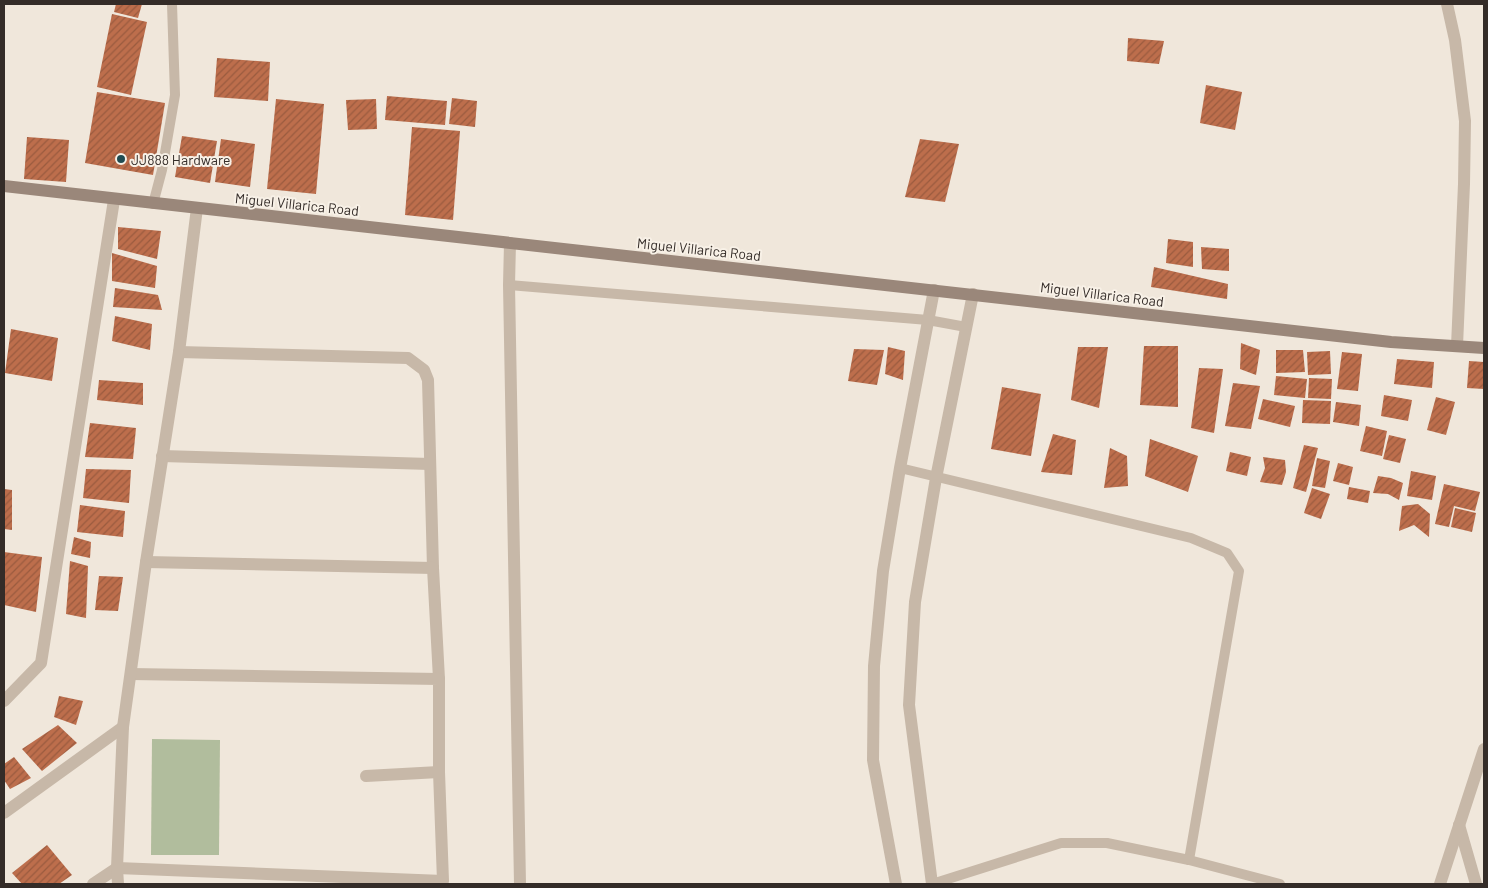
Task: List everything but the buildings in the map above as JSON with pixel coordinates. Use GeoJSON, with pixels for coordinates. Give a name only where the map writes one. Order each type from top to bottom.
{"type":"FeatureCollection","features":[{"type":"Feature","properties":{"kind":"main road","name":"Miguel Villarica Road"},"geometry":{"type":"LineString","coordinates":[[4,186],[114,200],[973,294],[1391,342],[1484,348]]}},
{"type":"Feature","properties":{"kind":"street"},"geometry":{"type":"LineString","coordinates":[[1447,4],[1455,40],[1465,121],[1457,346]]}},
{"type":"Feature","properties":{"kind":"street"},"geometry":{"type":"LineString","coordinates":[[4,701],[42,663],[114,200]]}},
{"type":"Feature","properties":{"kind":"street"},"geometry":{"type":"LineString","coordinates":[[118,884],[116,868],[123,727],[146,562],[179,352],[197,208]]}},
{"type":"Feature","properties":{"kind":"street"},"geometry":{"type":"LineString","coordinates":[[510,243],[509,286],[520,884]]}},
{"type":"Feature","properties":{"kind":"street"},"geometry":{"type":"LineString","coordinates":[[896,884],[873,760],[874,666],[883,571],[900,468],[934,290]]}},
{"type":"Feature","properties":{"kind":"street"},"geometry":{"type":"LineString","coordinates":[[932,884],[909,705],[915,602],[936,478],[973,294]]}},
{"type":"Feature","properties":{"kind":"street"},"geometry":{"type":"LineString","coordinates":[[93,884],[116,868],[443,883],[439,772],[439,679],[433,568],[428,380],[424,370],[408,358],[179,352]]}},
{"type":"Feature","properties":{"kind":"street"},"geometry":{"type":"LineString","coordinates":[[162,456],[430,464]]}},
{"type":"Feature","properties":{"kind":"street"},"geometry":{"type":"LineString","coordinates":[[146,562],[433,568]]}},
{"type":"Feature","properties":{"kind":"street"},"geometry":{"type":"LineString","coordinates":[[131,674],[439,679]]}},
{"type":"Feature","properties":{"kind":"street"},"geometry":{"type":"LineString","coordinates":[[4,813],[123,727]]}},
{"type":"Feature","properties":{"kind":"street"},"geometry":{"type":"LineString","coordinates":[[1440,884],[1484,749]]}},
{"type":"Feature","properties":{"kind":"street"},"geometry":{"type":"LineString","coordinates":[[366,776],[439,772]]}},
{"type":"Feature","properties":{"kind":"street"},"geometry":{"type":"LineString","coordinates":[[1459,825],[1476,884]]}},
{"type":"Feature","properties":{"kind":"lane"},"geometry":{"type":"LineString","coordinates":[[153,204],[162,170],[175,95],[172,4]]}},
{"type":"Feature","properties":{"kind":"lane"},"geometry":{"type":"LineString","coordinates":[[509,286],[928,320],[966,327]]}},
{"type":"Feature","properties":{"kind":"lane"},"geometry":{"type":"LineString","coordinates":[[900,468],[1191,538],[1227,553],[1239,571],[1189,860]]}},
{"type":"Feature","properties":{"kind":"lane"},"geometry":{"type":"LineString","coordinates":[[932,884],[1060,843],[1107,843],[1189,860],[1280,884]]}},
{"type":"Feature","properties":{"kind":"green space"},"geometry":{"type":"Polygon","coordinates":[[[152,739],[220,740],[219,855],[151,855],[152,739]]]}},
{"type":"Feature","properties":{"kind":"place","name":"JJ888 Hardware"},"geometry":{"type":"Point","coordinates":[121,159]}}]}
